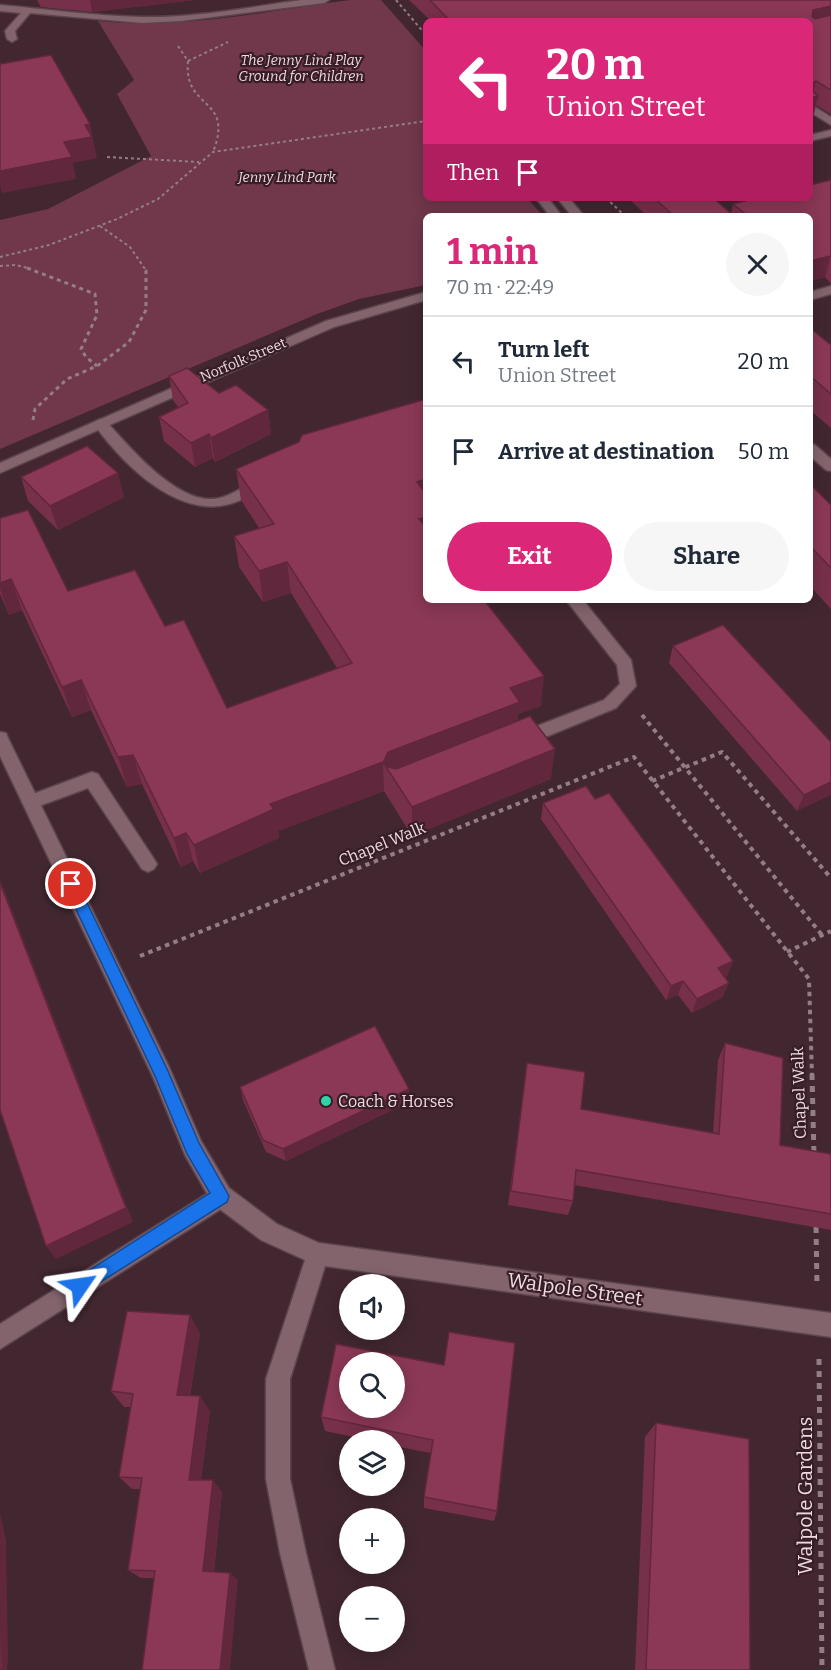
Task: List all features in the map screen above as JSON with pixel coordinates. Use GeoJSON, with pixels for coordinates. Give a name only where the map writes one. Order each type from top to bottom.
{"type":"FeatureCollection","features":[{"type":"Feature","properties":{"kind":"street"},"geometry":{"type":"LineString","coordinates":[[0,8],[152,20],[324,0]]}},
{"type":"Feature","properties":{"kind":"street"},"geometry":{"type":"LineString","coordinates":[[12,39],[10,32],[29,9]]}},
{"type":"Feature","properties":{"kind":"street"},"geometry":{"type":"LineString","coordinates":[[813,109],[831,122]]}},
{"type":"Feature","properties":{"kind":"street"},"geometry":{"type":"LineString","coordinates":[[813,137],[831,133]]}},
{"type":"Feature","properties":{"kind":"street"},"geometry":{"type":"LineString","coordinates":[[813,138],[831,149]]}},
{"type":"Feature","properties":{"kind":"street"},"geometry":{"type":"LineString","coordinates":[[544,201],[554,213]]}},
{"type":"Feature","properties":{"kind":"street"},"geometry":{"type":"LineString","coordinates":[[566,201],[576,213]]}},
{"type":"Feature","properties":{"kind":"street"},"geometry":{"type":"LineString","coordinates":[[813,295],[831,290]]}},
{"type":"Feature","properties":{"kind":"street","name":"Norfolk Street"},"geometry":{"type":"LineString","coordinates":[[0,468],[330,324],[423,297]]}},
{"type":"Feature","properties":{"kind":"street"},"geometry":{"type":"LineString","coordinates":[[100,423],[151,476],[187,498],[217,503],[276,478]]}},
{"type":"Feature","properties":{"kind":"street"},"geometry":{"type":"LineString","coordinates":[[813,451],[831,467]]}},
{"type":"Feature","properties":{"kind":"street"},"geometry":{"type":"LineString","coordinates":[[503,746],[610,704],[628,686],[625,664],[576,603]]}},
{"type":"Feature","properties":{"kind":"street"},"geometry":{"type":"LineString","coordinates":[[0,738],[162,1074],[193,1148],[221,1196],[0,1337]]}},
{"type":"Feature","properties":{"kind":"street"},"geometry":{"type":"LineString","coordinates":[[31,802],[92,779],[148,864]]}},
{"type":"Feature","properties":{"kind":"street","name":"Walpole Street"},"geometry":{"type":"LineString","coordinates":[[221,1196],[269,1232],[318,1254],[825,1324]]}},
{"type":"Feature","properties":{"kind":"street"},"geometry":{"type":"LineString","coordinates":[[318,1254],[278,1379],[278,1479],[293,1553],[322,1670]]}},
{"type":"Feature","properties":{"kind":"path"},"geometry":{"type":"LineString","coordinates":[[396,0],[423,32]]}},
{"type":"Feature","properties":{"kind":"path"},"geometry":{"type":"LineString","coordinates":[[188,61],[186,76],[193,91],[211,106],[220,122],[219,141],[213,153]]}},
{"type":"Feature","properties":{"kind":"path"},"geometry":{"type":"LineString","coordinates":[[0,257],[50,245],[158,199],[213,153],[423,121]]}},
{"type":"Feature","properties":{"kind":"path"},"geometry":{"type":"LineString","coordinates":[[107,157],[200,162]]}},
{"type":"Feature","properties":{"kind":"path"},"geometry":{"type":"LineString","coordinates":[[609,201],[622,213]]}},
{"type":"Feature","properties":{"kind":"path"},"geometry":{"type":"LineString","coordinates":[[38,450],[31,433],[35,409],[67,379],[97,366],[129,342],[146,310],[146,271],[130,247],[99,226]]}},
{"type":"Feature","properties":{"kind":"path"},"geometry":{"type":"LineString","coordinates":[[0,266],[9,264],[30,267],[60,283],[80,287],[95,294],[100,305],[98,317],[89,330],[81,350],[97,366]]}},
{"type":"Feature","properties":{"kind":"path"},"geometry":{"type":"LineString","coordinates":[[622,692],[822,935]]}},
{"type":"Feature","properties":{"kind":"path"},"geometry":{"type":"LineString","coordinates":[[652,781],[722,752],[831,878]]}},
{"type":"Feature","properties":{"kind":"path","name":"Chapel Walk"},"geometry":{"type":"LineString","coordinates":[[112,968],[634,757],[808,979],[814,1168]]}},
{"type":"Feature","properties":{"kind":"path"},"geometry":{"type":"LineString","coordinates":[[787,952],[831,931]]}},
{"type":"Feature","properties":{"kind":"path"},"geometry":{"type":"LineString","coordinates":[[816,1227],[825,1324]]}},
{"type":"Feature","properties":{"kind":"path","name":"Walpole Gardens"},"geometry":{"type":"LineString","coordinates":[[822,1670],[825,1324]]}},
{"type":"Feature","properties":{"kind":"green space","name":"Jenny Lind Park"},"geometry":{"type":"Polygon","coordinates":[[[350,0],[381,0],[423,48],[423,201],[530,201],[540,213],[423,213],[423,286],[359,299],[317,314],[0,449],[0,220],[48,209],[151,156],[117,94],[134,80],[98,21],[161,23],[256,14],[350,0]]]}},
{"type":"Feature","properties":{"kind":"building"},"geometry":{"type":"Polygon","coordinates":[[[430,0],[831,0],[831,6],[813,10],[812,17],[815,19],[831,15],[831,90],[816,81],[813,83],[813,18],[447,18],[430,0]]]}},
{"type":"Feature","properties":{"kind":"building"},"geometry":{"type":"Polygon","coordinates":[[[51,55],[90,124],[85,125],[92,137],[64,142],[72,157],[0,171],[0,64],[51,55]]]}},
{"type":"Feature","properties":{"kind":"building"},"geometry":{"type":"Polygon","coordinates":[[[831,180],[831,256],[813,260],[813,213],[744,213],[733,204],[745,201],[813,201],[813,184],[831,180]]]}},
{"type":"Feature","properties":{"kind":"building"},"geometry":{"type":"Polygon","coordinates":[[[657,201],[716,201],[730,213],[671,213],[657,201]]]}},
{"type":"Feature","properties":{"kind":"building"},"geometry":{"type":"Polygon","coordinates":[[[813,330],[831,345],[831,394],[813,379],[813,330]]]}},
{"type":"Feature","properties":{"kind":"building"},"geometry":{"type":"Polygon","coordinates":[[[187,368],[219,393],[236,385],[268,410],[211,438],[209,434],[191,443],[159,417],[188,403],[169,376],[187,368]]]}},
{"type":"Feature","properties":{"kind":"building"},"geometry":{"type":"Polygon","coordinates":[[[423,400],[423,480],[417,482],[423,490],[423,518],[419,519],[423,524],[423,603],[486,603],[544,676],[510,688],[520,702],[388,752],[384,761],[388,767],[396,769],[530,716],[555,749],[412,807],[383,762],[270,804],[274,809],[194,845],[186,833],[174,838],[133,755],[118,757],[81,680],[62,687],[11,579],[0,583],[0,518],[28,510],[68,591],[135,570],[165,626],[184,620],[227,708],[352,663],[287,562],[259,571],[234,536],[274,524],[236,469],[299,442],[302,435],[423,400]]]}},
{"type":"Feature","properties":{"kind":"building"},"geometry":{"type":"Polygon","coordinates":[[[87,446],[118,473],[50,506],[21,477],[87,446]]]}},
{"type":"Feature","properties":{"kind":"building"},"geometry":{"type":"Polygon","coordinates":[[[813,487],[831,505],[831,568],[813,549],[813,487]]]}},
{"type":"Feature","properties":{"kind":"building"},"geometry":{"type":"Polygon","coordinates":[[[723,625],[831,742],[831,782],[804,795],[673,646],[723,625]]]}},
{"type":"Feature","properties":{"kind":"building"},"geometry":{"type":"Polygon","coordinates":[[[586,786],[595,799],[609,793],[733,961],[718,968],[729,983],[697,999],[683,981],[671,986],[543,803],[586,786]]]}},
{"type":"Feature","properties":{"kind":"building"},"geometry":{"type":"Polygon","coordinates":[[[0,883],[126,1208],[46,1246],[0,1110],[0,883]]]}},
{"type":"Feature","properties":{"kind":"building","name":"Coach & Horses"},"geometry":{"type":"Polygon","coordinates":[[[375,1026],[409,1089],[283,1149],[263,1140],[240,1087],[375,1026]]]}},
{"type":"Feature","properties":{"kind":"building"},"geometry":{"type":"Polygon","coordinates":[[[725,1043],[783,1058],[780,1145],[831,1154],[831,1214],[576,1170],[573,1201],[511,1191],[527,1063],[585,1072],[581,1109],[719,1134],[725,1043]]]}},
{"type":"Feature","properties":{"kind":"building"},"geometry":{"type":"Polygon","coordinates":[[[127,1311],[190,1315],[177,1395],[200,1396],[189,1480],[213,1480],[203,1571],[230,1573],[220,1670],[142,1670],[155,1571],[128,1570],[142,1478],[119,1477],[133,1394],[111,1391],[127,1311]]]}},
{"type":"Feature","properties":{"kind":"building"},"geometry":{"type":"Polygon","coordinates":[[[449,1332],[515,1343],[497,1511],[424,1497],[433,1440],[405,1434],[405,1430],[384,1430],[321,1417],[336,1344],[377,1352],[339,1352],[339,1418],[405,1418],[405,1357],[444,1365],[449,1332]]]}},
{"type":"Feature","properties":{"kind":"building"},"geometry":{"type":"Polygon","coordinates":[[[656,1423],[749,1439],[750,1670],[646,1670],[656,1423]]]}},
{"type":"Feature","properties":{"kind":"building"},"geometry":{"type":"Polygon","coordinates":[[[0,1535],[2,1660],[2,1670],[0,1670],[0,1535]]]}},
{"type":"Feature","properties":{"kind":"place","name":"Coach & Horses"},"geometry":{"type":"Point","coordinates":[326,1101]}},
{"type":"Feature","properties":{"kind":"route"},"geometry":{"type":"LineString","coordinates":[[71,884],[162,1074],[193,1148],[221,1196],[80,1286]]}},
{"type":"Feature","properties":{"kind":"park label","name":"The Jenny Lind Play Ground for Children"},"geometry":{"type":"Point","coordinates":[301,68]}}]}
